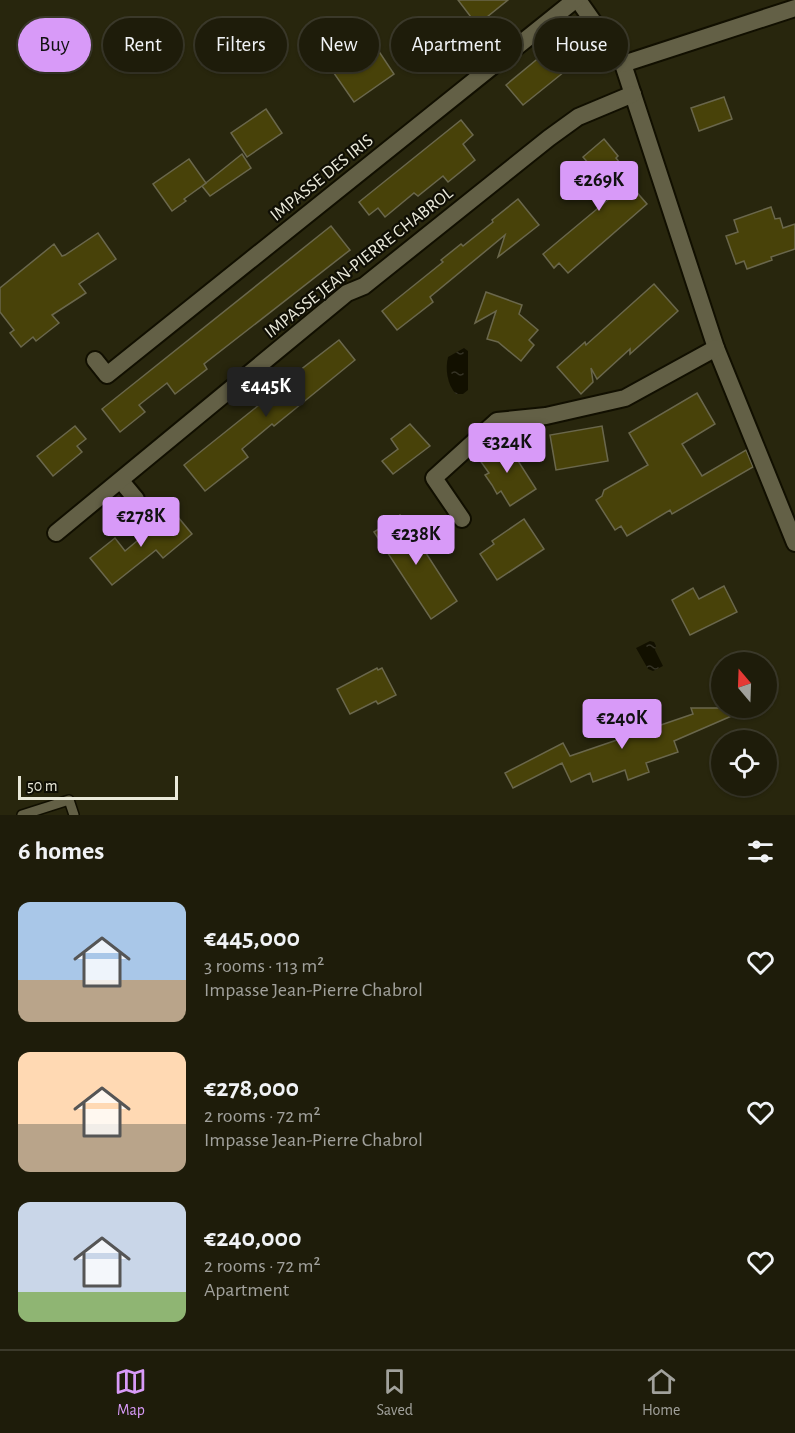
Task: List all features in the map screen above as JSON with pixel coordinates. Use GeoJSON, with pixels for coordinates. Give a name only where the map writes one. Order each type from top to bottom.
{"type":"FeatureCollection","features":[{"type":"Feature","properties":{"kind":"street"},"geometry":{"type":"LineString","coordinates":[[577,0],[590,18]]}},
{"type":"Feature","properties":{"kind":"street","name":"IMPASSE DES IRIS"},"geometry":{"type":"LineString","coordinates":[[95,360],[107,375],[577,0]]}},
{"type":"Feature","properties":{"kind":"street"},"geometry":{"type":"LineString","coordinates":[[628,62],[795,8]]}},
{"type":"Feature","properties":{"kind":"street"},"geometry":{"type":"LineString","coordinates":[[626,72],[716,348],[795,543]]}},
{"type":"Feature","properties":{"kind":"street","name":"IMPASSE JEAN-PIERRE CHABROL"},"geometry":{"type":"LineString","coordinates":[[56,532],[121,481],[347,293],[364,286],[549,138],[578,117],[633,94]]}},
{"type":"Feature","properties":{"kind":"street"},"geometry":{"type":"LineString","coordinates":[[462,519],[434,478],[497,421],[546,416],[625,398],[716,348]]}},
{"type":"Feature","properties":{"kind":"street"},"geometry":{"type":"LineString","coordinates":[[121,481],[136,499]]}},
{"type":"Feature","properties":{"kind":"lane"},"geometry":{"type":"LineString","coordinates":[[22,815],[69,800],[74,815]]}},
{"type":"Feature","properties":{"kind":"water"},"geometry":{"type":"Polygon","coordinates":[[[464,348],[468,351],[468,390],[463,394],[456,394],[449,381],[447,361],[448,357],[464,348]]]}},
{"type":"Feature","properties":{"kind":"water"},"geometry":{"type":"Polygon","coordinates":[[[650,641],[654,642],[655,650],[663,666],[653,671],[648,669],[636,648],[650,641]]]}},
{"type":"Feature","properties":{"kind":"building"},"geometry":{"type":"Polygon","coordinates":[[[458,0],[508,0],[486,18],[472,18],[458,0]]]}},
{"type":"Feature","properties":{"kind":"building"},"geometry":{"type":"Polygon","coordinates":[[[379,52],[394,74],[354,102],[333,72],[379,72],[379,52]]]}},
{"type":"Feature","properties":{"kind":"building"},"geometry":{"type":"Polygon","coordinates":[[[534,62],[534,72],[564,72],[523,105],[506,85],[534,62]]]}},
{"type":"Feature","properties":{"kind":"building"},"geometry":{"type":"Polygon","coordinates":[[[724,97],[732,119],[699,131],[691,108],[724,97]]]}},
{"type":"Feature","properties":{"kind":"building"},"geometry":{"type":"Polygon","coordinates":[[[266,109],[282,133],[247,157],[231,133],[266,109]]]}},
{"type":"Feature","properties":{"kind":"building"},"geometry":{"type":"Polygon","coordinates":[[[461,120],[473,135],[463,144],[475,160],[448,182],[443,176],[418,196],[414,193],[385,217],[378,208],[369,215],[359,202],[461,120]]]}},
{"type":"Feature","properties":{"kind":"building"},"geometry":{"type":"Polygon","coordinates":[[[604,139],[618,156],[616,158],[624,168],[619,172],[647,204],[568,273],[559,263],[554,268],[543,254],[615,194],[583,157],[604,139]]]}},
{"type":"Feature","properties":{"kind":"building"},"geometry":{"type":"Polygon","coordinates":[[[242,154],[251,168],[210,196],[202,186],[242,154]]]}},
{"type":"Feature","properties":{"kind":"building"},"geometry":{"type":"Polygon","coordinates":[[[189,159],[206,183],[172,211],[153,184],[189,159]]]}},
{"type":"Feature","properties":{"kind":"building"},"geometry":{"type":"Polygon","coordinates":[[[518,199],[539,225],[498,257],[505,235],[430,297],[433,302],[397,330],[382,311],[443,262],[441,260],[493,222],[492,220],[518,199]]]}},
{"type":"Feature","properties":{"kind":"building"},"geometry":{"type":"Polygon","coordinates":[[[771,207],[775,219],[780,218],[783,228],[795,224],[795,249],[771,257],[772,260],[747,269],[744,261],[736,264],[726,236],[738,232],[734,220],[771,207]]]}},
{"type":"Feature","properties":{"kind":"building"},"geometry":{"type":"Polygon","coordinates":[[[331,226],[350,250],[204,364],[207,369],[175,394],[167,383],[139,405],[145,412],[120,432],[102,409],[331,226]]]}},
{"type":"Feature","properties":{"kind":"building"},"geometry":{"type":"Polygon","coordinates":[[[98,233],[116,259],[79,284],[86,293],[52,315],[59,323],[36,341],[33,337],[21,347],[10,333],[14,330],[0,312],[0,288],[54,244],[62,256],[98,233]]]}},
{"type":"Feature","properties":{"kind":"building"},"geometry":{"type":"Polygon","coordinates":[[[654,284],[678,311],[630,354],[630,349],[597,379],[591,368],[593,382],[581,394],[557,367],[585,342],[586,345],[654,284]]]}},
{"type":"Feature","properties":{"kind":"building"},"geometry":{"type":"Polygon","coordinates":[[[486,292],[522,305],[519,314],[538,330],[529,340],[534,345],[521,361],[498,342],[487,339],[496,311],[475,323],[486,292]]]}},
{"type":"Feature","properties":{"kind":"building"},"geometry":{"type":"Polygon","coordinates":[[[339,340],[355,360],[242,449],[248,457],[205,491],[184,465],[264,401],[266,404],[302,375],[299,371],[339,340]]]}},
{"type":"Feature","properties":{"kind":"building"},"geometry":{"type":"Polygon","coordinates":[[[697,393],[715,424],[682,444],[702,476],[746,450],[753,467],[672,514],[670,510],[627,536],[621,526],[615,530],[596,500],[602,496],[604,490],[648,465],[629,433],[697,393]]]}},
{"type":"Feature","properties":{"kind":"building"},"geometry":{"type":"Polygon","coordinates":[[[410,424],[430,446],[393,474],[382,461],[398,449],[391,439],[410,424]]]}},
{"type":"Feature","properties":{"kind":"building"},"geometry":{"type":"Polygon","coordinates":[[[75,426],[86,439],[77,446],[82,452],[53,476],[37,456],[75,426]]]}},
{"type":"Feature","properties":{"kind":"building"},"geometry":{"type":"Polygon","coordinates":[[[602,426],[608,461],[556,470],[550,435],[602,426]]]}},
{"type":"Feature","properties":{"kind":"building"},"geometry":{"type":"Polygon","coordinates":[[[506,442],[536,489],[510,506],[501,491],[497,494],[485,475],[489,473],[479,459],[506,442]]]}},
{"type":"Feature","properties":{"kind":"building"},"geometry":{"type":"Polygon","coordinates":[[[173,511],[192,534],[163,558],[156,550],[112,585],[90,558],[115,538],[125,551],[173,511]]]}},
{"type":"Feature","properties":{"kind":"building"},"geometry":{"type":"Polygon","coordinates":[[[400,515],[410,529],[414,527],[426,546],[422,547],[457,601],[431,619],[374,532],[400,515]]]}},
{"type":"Feature","properties":{"kind":"building"},"geometry":{"type":"Polygon","coordinates":[[[524,519],[544,549],[497,580],[480,554],[494,544],[492,541],[524,519]]]}},
{"type":"Feature","properties":{"kind":"building"},"geometry":{"type":"Polygon","coordinates":[[[724,586],[737,612],[690,635],[672,600],[693,588],[699,599],[724,586]]]}},
{"type":"Feature","properties":{"kind":"building"},"geometry":{"type":"Polygon","coordinates":[[[377,668],[378,670],[382,668],[396,695],[378,704],[376,701],[350,714],[337,689],[377,668]]]}},
{"type":"Feature","properties":{"kind":"building"},"geometry":{"type":"Polygon","coordinates":[[[691,708],[711,708],[711,718],[727,718],[674,741],[678,752],[646,763],[649,772],[628,780],[625,770],[593,782],[590,773],[571,782],[562,763],[513,788],[505,773],[563,743],[570,756],[693,714],[691,708]]]}}]}
